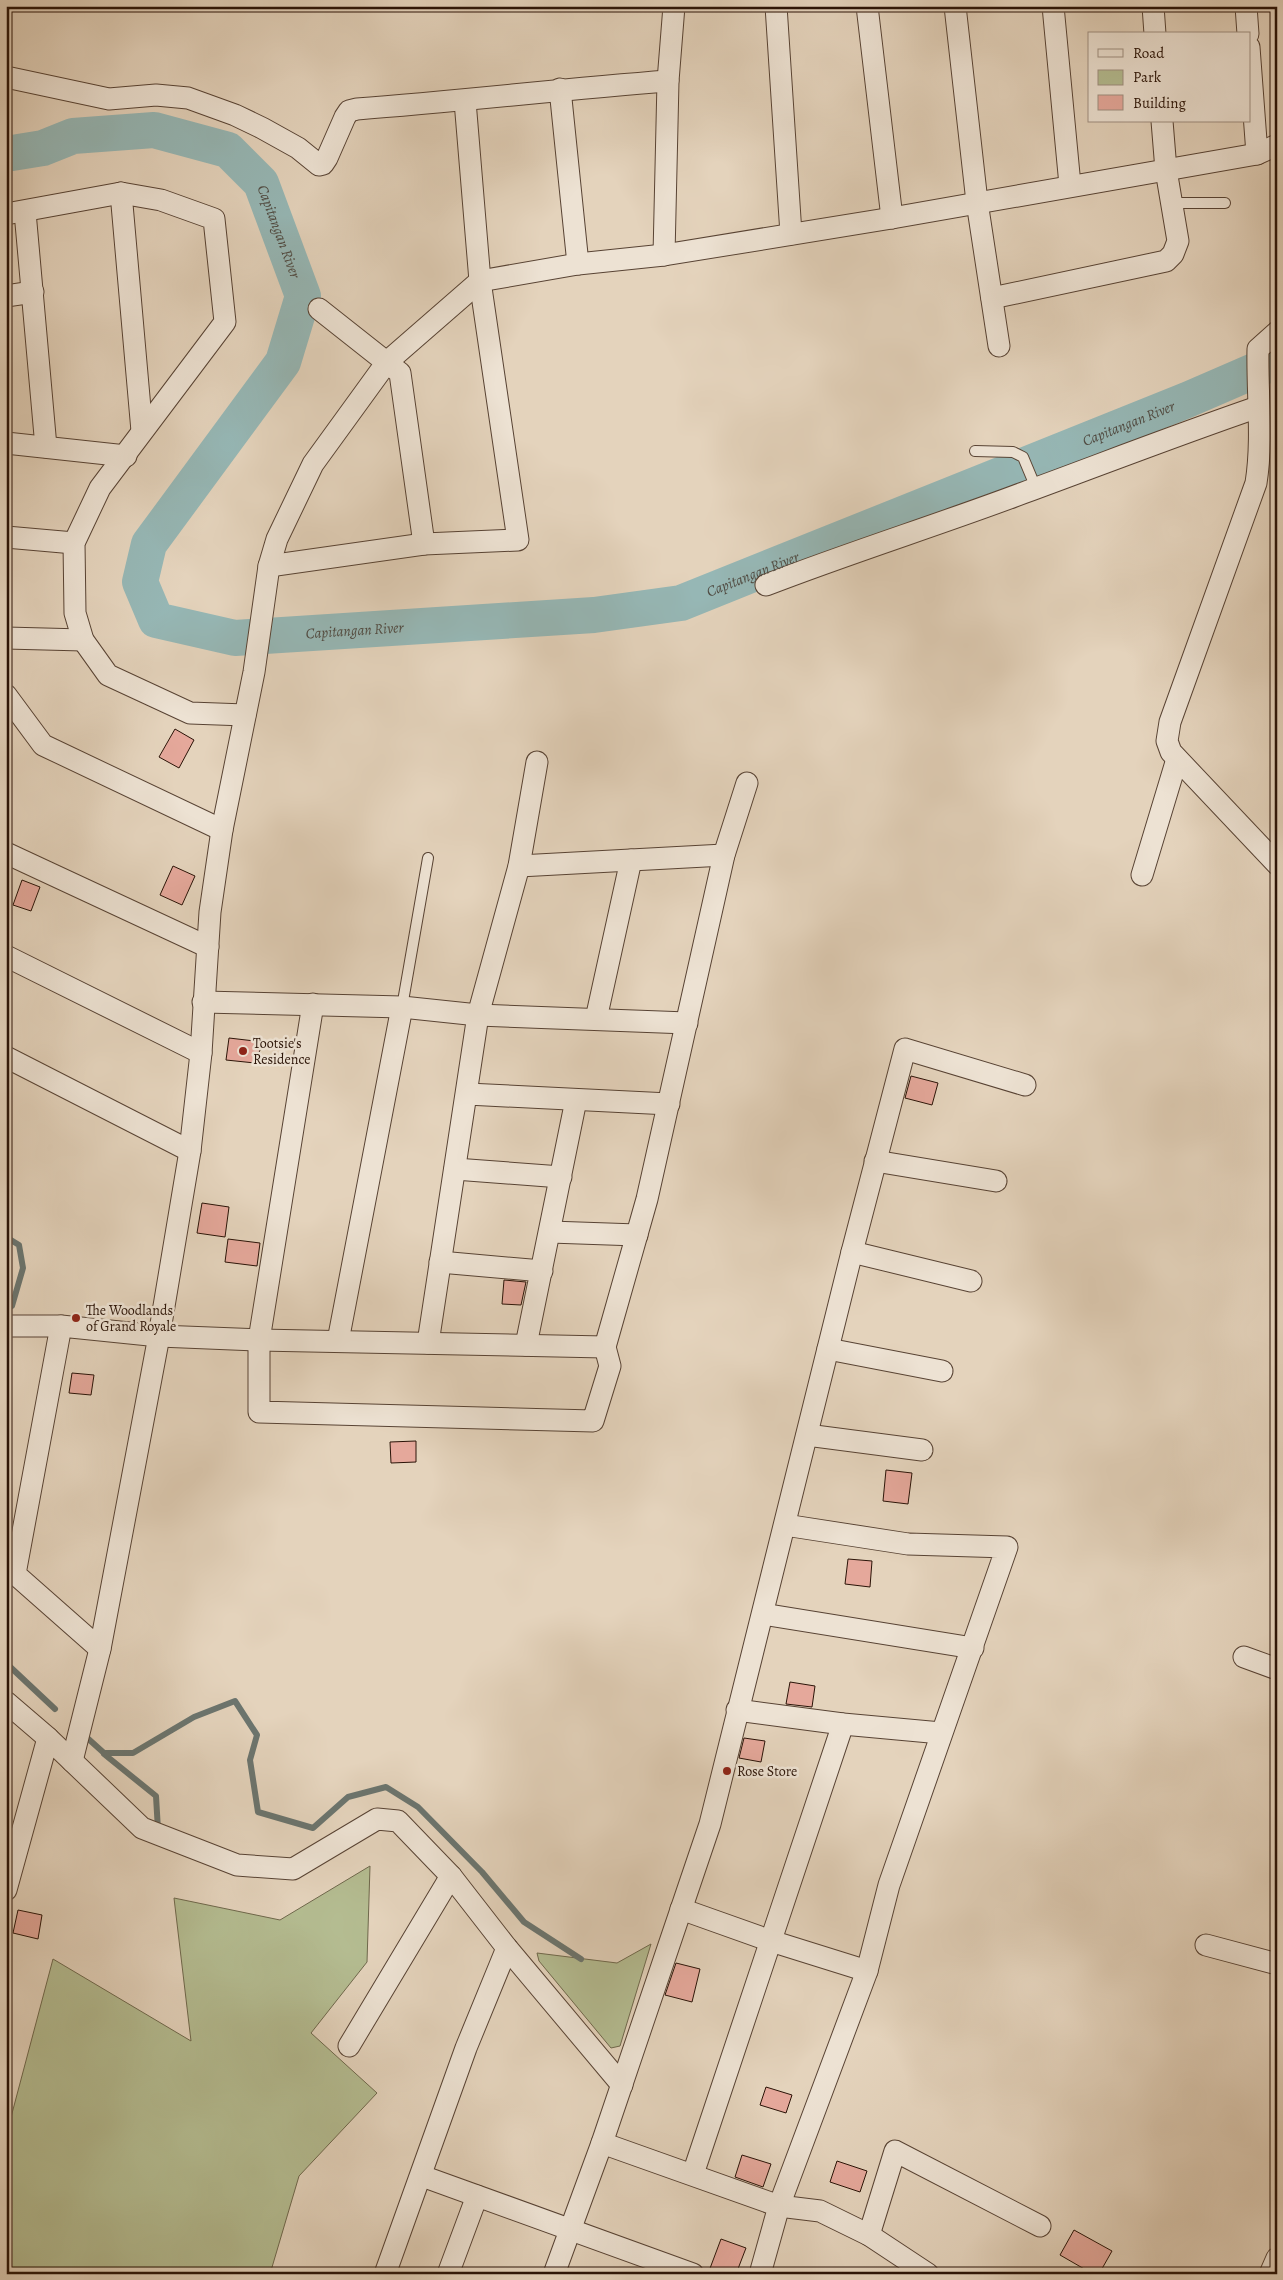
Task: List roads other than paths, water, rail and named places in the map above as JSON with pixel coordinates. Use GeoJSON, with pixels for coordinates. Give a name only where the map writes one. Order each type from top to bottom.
{"type":"FeatureCollection","features":[{"type":"Feature","properties":{"kind":"street"},"geometry":{"type":"LineString","coordinates":[[664,255],[668,82],[674,6]]}},
{"type":"Feature","properties":{"kind":"street"},"geometry":{"type":"LineString","coordinates":[[776,6],[791,234]]}},
{"type":"Feature","properties":{"kind":"street"},"geometry":{"type":"LineString","coordinates":[[867,6],[892,218]]}},
{"type":"Feature","properties":{"kind":"street"},"geometry":{"type":"LineString","coordinates":[[956,6],[977,202],[999,346]]}},
{"type":"Feature","properties":{"kind":"street"},"geometry":{"type":"LineString","coordinates":[[1053,6],[1070,186]]}},
{"type":"Feature","properties":{"kind":"street"},"geometry":{"type":"LineString","coordinates":[[1153,6],[1155,32]]}},
{"type":"Feature","properties":{"kind":"street"},"geometry":{"type":"LineString","coordinates":[[1246,6],[1248,32]]}},
{"type":"Feature","properties":{"kind":"street"},"geometry":{"type":"LineString","coordinates":[[1250,60],[1257,154]]}},
{"type":"Feature","properties":{"kind":"street"},"geometry":{"type":"LineString","coordinates":[[6,76],[109,99],[156,95],[188,98],[235,115],[262,128],[298,148],[319,165],[323,164],[327,158],[349,111],[357,109],[465,101],[560,89],[668,82]]}},
{"type":"Feature","properties":{"kind":"street"},"geometry":{"type":"LineString","coordinates":[[560,89],[578,264]]}},
{"type":"Feature","properties":{"kind":"street"},"geometry":{"type":"LineString","coordinates":[[270,566],[424,544],[518,540],[480,281],[465,101]]}},
{"type":"Feature","properties":{"kind":"street"},"geometry":{"type":"LineString","coordinates":[[992,298],[1166,261],[1173,254],[1178,240],[1166,170],[1162,122]]}},
{"type":"Feature","properties":{"kind":"street"},"geometry":{"type":"LineString","coordinates":[[72,1761],[100,1649],[159,1336],[190,1151],[201,1053],[210,912],[222,830],[254,672],[260,620],[270,566],[277,539],[313,464],[387,362],[480,281],[578,264],[664,255],[892,218],[1257,154],[1277,144]]}},
{"type":"Feature","properties":{"kind":"street"},"geometry":{"type":"LineString","coordinates":[[120,193],[142,431]]}},
{"type":"Feature","properties":{"kind":"street"},"geometry":{"type":"LineString","coordinates":[[46,447],[33,292],[16,213],[120,193],[161,200],[214,218],[225,322],[142,431],[126,456],[100,488],[74,542],[75,612],[83,640],[108,675],[190,712],[245,715]]}},
{"type":"Feature","properties":{"kind":"street"},"geometry":{"type":"LineString","coordinates":[[6,296],[33,292]]}},
{"type":"Feature","properties":{"kind":"street"},"geometry":{"type":"LineString","coordinates":[[319,309],[400,373],[424,544]]}},
{"type":"Feature","properties":{"kind":"street"},"geometry":{"type":"LineString","coordinates":[[1277,332],[1258,349],[1260,457],[1256,483],[1170,722],[1167,741],[1171,752],[1177,759],[1277,864]]}},
{"type":"Feature","properties":{"kind":"street"},"geometry":{"type":"LineString","coordinates":[[766,586],[834,558],[1034,483],[1150,444],[1258,401]]}},
{"type":"Feature","properties":{"kind":"street"},"geometry":{"type":"LineString","coordinates":[[6,442],[126,456]]}},
{"type":"Feature","properties":{"kind":"street"},"geometry":{"type":"LineString","coordinates":[[6,537],[74,542]]}},
{"type":"Feature","properties":{"kind":"street"},"geometry":{"type":"LineString","coordinates":[[6,638],[83,640]]}},
{"type":"Feature","properties":{"kind":"street"},"geometry":{"type":"LineString","coordinates":[[6,695],[43,745],[222,830]]}},
{"type":"Feature","properties":{"kind":"street"},"geometry":{"type":"LineString","coordinates":[[1142,875],[1177,759]]}},
{"type":"Feature","properties":{"kind":"street"},"geometry":{"type":"LineString","coordinates":[[428,1343],[478,1015],[519,866],[537,762]]}},
{"type":"Feature","properties":{"kind":"street"},"geometry":{"type":"LineString","coordinates":[[313,1004],[259,1340],[259,1412],[593,1421],[610,1366],[605,1347],[637,1235],[669,1104],[724,855],[747,783]]}},
{"type":"Feature","properties":{"kind":"street"},"geometry":{"type":"LineString","coordinates":[[6,853],[208,947]]}},
{"type":"Feature","properties":{"kind":"street"},"geometry":{"type":"LineString","coordinates":[[519,866],[724,855]]}},
{"type":"Feature","properties":{"kind":"street"},"geometry":{"type":"LineString","coordinates":[[596,1020],[631,860]]}},
{"type":"Feature","properties":{"kind":"street"},"geometry":{"type":"LineString","coordinates":[[6,956],[201,1053]]}},
{"type":"Feature","properties":{"kind":"street"},"geometry":{"type":"LineString","coordinates":[[203,1002],[402,1007],[478,1015],[687,1023]]}},
{"type":"Feature","properties":{"kind":"street"},"geometry":{"type":"LineString","coordinates":[[338,1341],[402,1007]]}},
{"type":"Feature","properties":{"kind":"street"},"geometry":{"type":"LineString","coordinates":[[554,2274],[568,2230],[602,2143],[710,1824],[852,1252],[905,1050],[1025,1085]]}},
{"type":"Feature","properties":{"kind":"street"},"geometry":{"type":"LineString","coordinates":[[6,1057],[190,1151]]}},
{"type":"Feature","properties":{"kind":"street"},"geometry":{"type":"LineString","coordinates":[[467,1094],[669,1104]]}},
{"type":"Feature","properties":{"kind":"street"},"geometry":{"type":"LineString","coordinates":[[526,1345],[576,1100]]}},
{"type":"Feature","properties":{"kind":"street"},"geometry":{"type":"LineString","coordinates":[[875,1161],[996,1181]]}},
{"type":"Feature","properties":{"kind":"street"},"geometry":{"type":"LineString","coordinates":[[455,1169],[561,1177]]}},
{"type":"Feature","properties":{"kind":"street"},"geometry":{"type":"LineString","coordinates":[[550,1232],[637,1235]]}},
{"type":"Feature","properties":{"kind":"street"},"geometry":{"type":"LineString","coordinates":[[852,1252],[971,1281]]}},
{"type":"Feature","properties":{"kind":"street"},"geometry":{"type":"LineString","coordinates":[[440,1262],[542,1271]]}},
{"type":"Feature","properties":{"kind":"street"},"geometry":{"type":"LineString","coordinates":[[6,1326],[61,1326],[159,1336],[259,1340],[605,1347]]}},
{"type":"Feature","properties":{"kind":"street"},"geometry":{"type":"LineString","coordinates":[[61,1326],[10,1571],[100,1649]]}},
{"type":"Feature","properties":{"kind":"street"},"geometry":{"type":"LineString","coordinates":[[828,1349],[942,1371]]}},
{"type":"Feature","properties":{"kind":"street"},"geometry":{"type":"LineString","coordinates":[[807,1435],[922,1450]]}},
{"type":"Feature","properties":{"kind":"street"},"geometry":{"type":"LineString","coordinates":[[760,2274],[778,2206],[867,1971],[889,1885],[1007,1547],[908,1544],[785,1525]]}},
{"type":"Feature","properties":{"kind":"street"},"geometry":{"type":"LineString","coordinates":[[763,1614],[973,1648]]}},
{"type":"Feature","properties":{"kind":"street"},"geometry":{"type":"LineString","coordinates":[[1244,1657],[1277,1669]]}},
{"type":"Feature","properties":{"kind":"street"},"geometry":{"type":"LineString","coordinates":[[6,1702],[48,1738],[142,1828],[237,1865],[293,1869],[377,1819],[398,1820],[451,1876],[507,1948],[622,2085]]}},
{"type":"Feature","properties":{"kind":"street"},"geometry":{"type":"LineString","coordinates":[[738,1710],[843,1724],[941,1733]]}},
{"type":"Feature","properties":{"kind":"street"},"geometry":{"type":"LineString","coordinates":[[693,2174],[843,1724]]}},
{"type":"Feature","properties":{"kind":"street"},"geometry":{"type":"LineString","coordinates":[[6,1890],[48,1738]]}},
{"type":"Feature","properties":{"kind":"street"},"geometry":{"type":"LineString","coordinates":[[349,2046],[451,1876]]}},
{"type":"Feature","properties":{"kind":"street"},"geometry":{"type":"LineString","coordinates":[[680,1909],[771,1941],[867,1971]]}},
{"type":"Feature","properties":{"kind":"street"},"geometry":{"type":"LineString","coordinates":[[1206,1945],[1277,1964]]}},
{"type":"Feature","properties":{"kind":"street"},"geometry":{"type":"LineString","coordinates":[[385,2274],[422,2176],[466,2048],[507,1948]]}},
{"type":"Feature","properties":{"kind":"street"},"geometry":{"type":"LineString","coordinates":[[602,2143],[778,2206],[820,2211],[869,2235],[928,2274]]}},
{"type":"Feature","properties":{"kind":"street"},"geometry":{"type":"LineString","coordinates":[[869,2235],[895,2151],[1040,2226]]}},
{"type":"Feature","properties":{"kind":"street"},"geometry":{"type":"LineString","coordinates":[[422,2176],[693,2274]]}},
{"type":"Feature","properties":{"kind":"street"},"geometry":{"type":"LineString","coordinates":[[448,2274],[477,2196]]}},
{"type":"Feature","properties":{"kind":"street"},"geometry":{"type":"LineString","coordinates":[[1270,2274],[1277,2258]]}},
{"type":"Feature","properties":{"kind":"lane"},"geometry":{"type":"LineString","coordinates":[[1171,203],[1225,203]]}},
{"type":"Feature","properties":{"kind":"lane"},"geometry":{"type":"LineString","coordinates":[[975,451],[1013,452],[1023,456],[1034,483]]}},
{"type":"Feature","properties":{"kind":"lane"},"geometry":{"type":"LineString","coordinates":[[402,1007],[428,858]]}},
{"type":"Feature","properties":{"kind":"waterway","name":"Capitangan River"},"geometry":{"type":"LineString","coordinates":[[6,154],[43,148],[73,136],[154,130],[228,150],[261,183],[303,296],[283,362],[149,544],[140,582],[156,620],[235,638],[594,615],[681,603],[1187,400],[1277,361]]}},
{"type":"Feature","properties":{"kind":"waterway"},"geometry":{"type":"LineString","coordinates":[[6,1237],[19,1245],[23,1268],[12,1306],[6,1308]]}},
{"type":"Feature","properties":{"kind":"waterway"},"geometry":{"type":"LineString","coordinates":[[6,1663],[55,1709]]}},
{"type":"Feature","properties":{"kind":"waterway"},"geometry":{"type":"LineString","coordinates":[[84,1735],[104,1753],[133,1753],[194,1717],[235,1701],[257,1735],[250,1760],[258,1812],[313,1828],[348,1797],[386,1787],[418,1807],[482,1872],[524,1922],[581,1959]]}},
{"type":"Feature","properties":{"kind":"waterway"},"geometry":{"type":"LineString","coordinates":[[104,1754],[156,1796],[158,1830]]}},
{"type":"Feature","properties":{"kind":"place","name":"Tootsie's Residence"},"geometry":{"type":"Point","coordinates":[243,1051]}},
{"type":"Feature","properties":{"kind":"place","name":"The Woodlands of Grand Royale"},"geometry":{"type":"Point","coordinates":[76,1318]}},
{"type":"Feature","properties":{"kind":"place","name":"Rose Store"},"geometry":{"type":"Point","coordinates":[727,1771]}}]}
